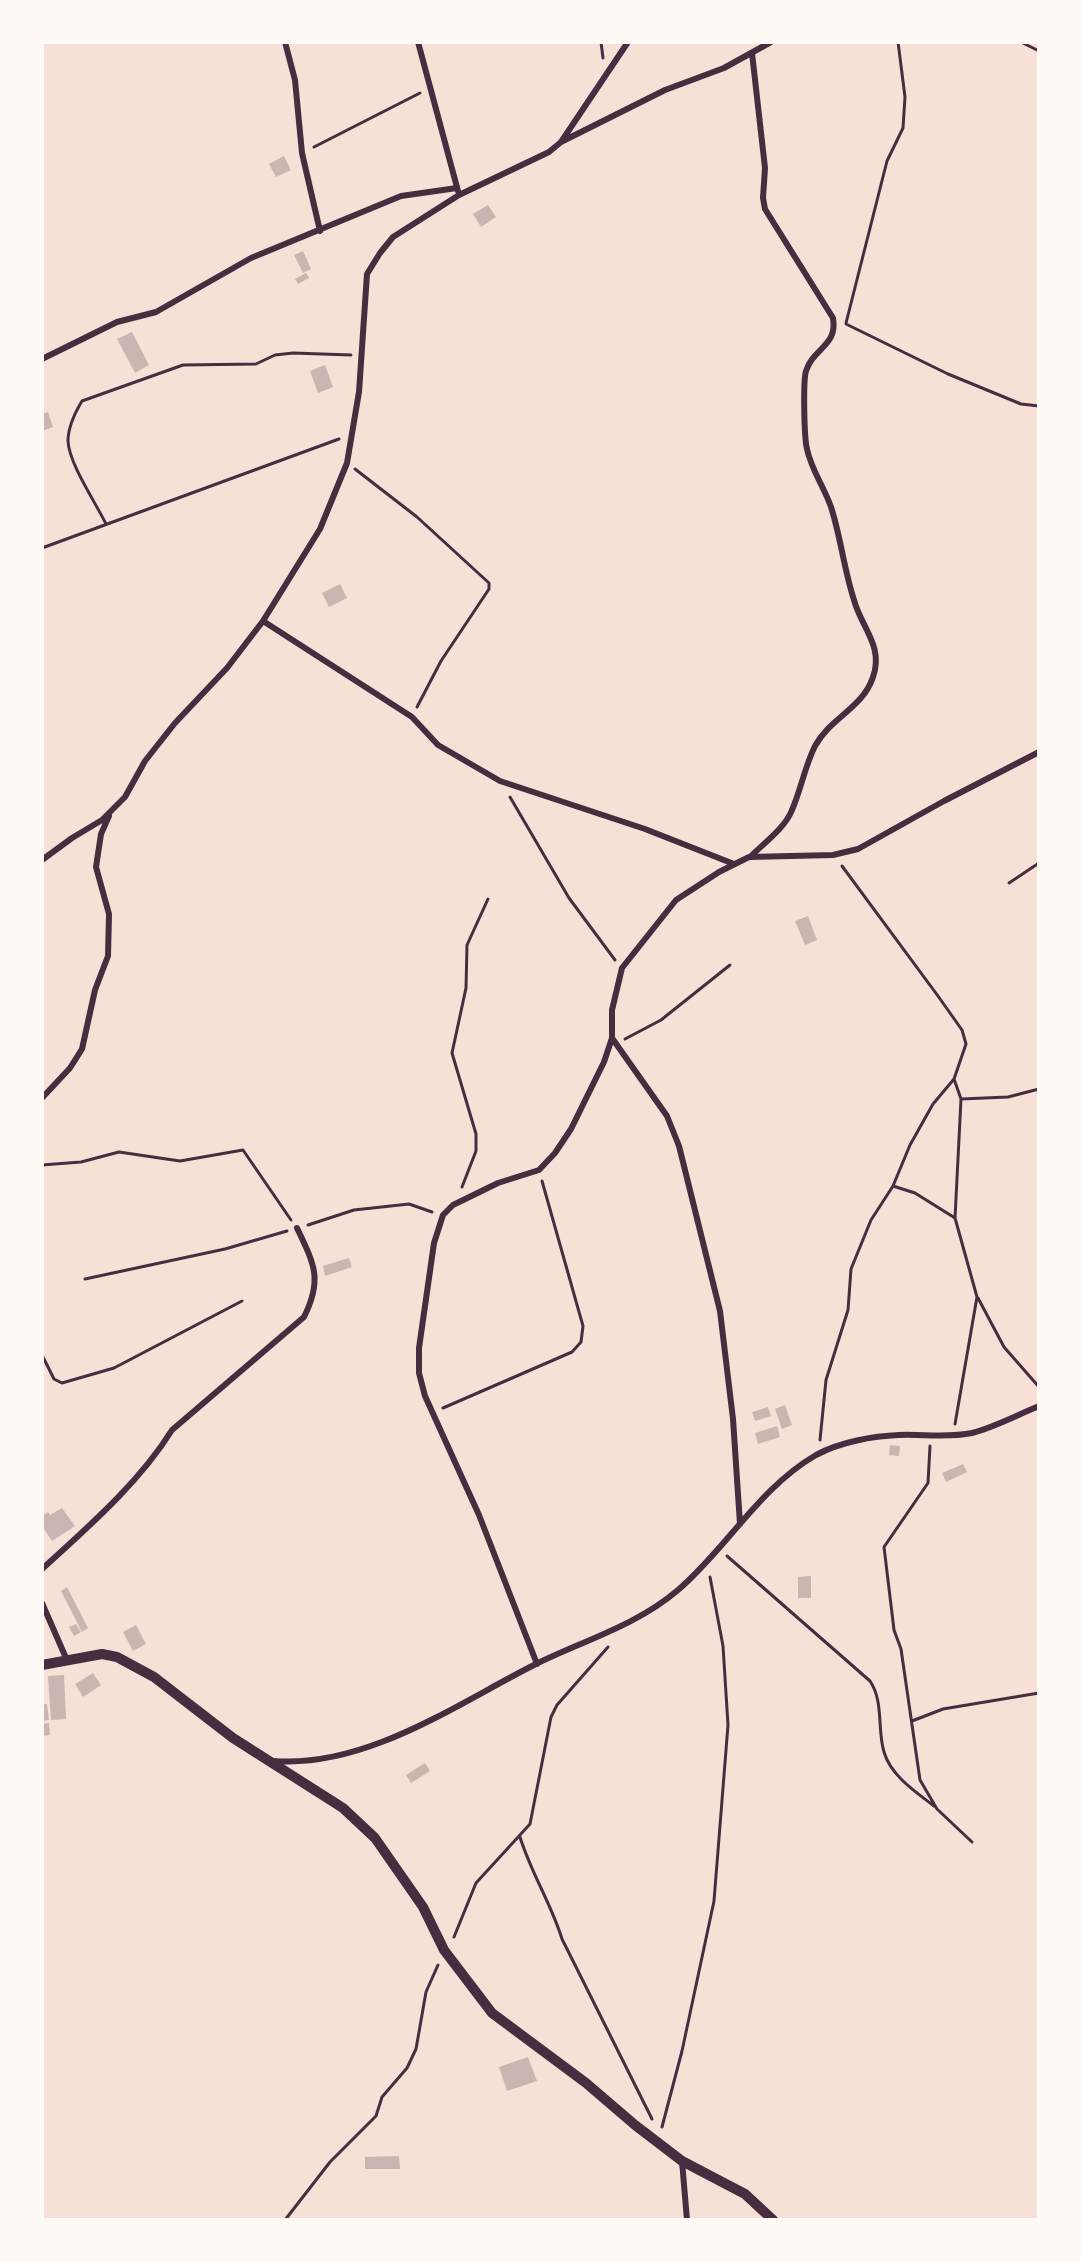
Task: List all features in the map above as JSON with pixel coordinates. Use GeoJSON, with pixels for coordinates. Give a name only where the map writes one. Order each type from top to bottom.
{"type":"FeatureCollection","features":[{"type":"Feature","properties":{"kind":"street"},"geometry":{"type":"LineString","coordinates":[[285,42],[295,80],[302,153],[320,231]]}},
{"type":"Feature","properties":{"kind":"street"},"geometry":{"type":"LineString","coordinates":[[418,42],[458,192]]}},
{"type":"Feature","properties":{"kind":"street"},"geometry":{"type":"LineString","coordinates":[[561,142],[628,42]]}},
{"type":"Feature","properties":{"kind":"street"},"geometry":{"type":"LineString","coordinates":[[42,860],[109,815],[125,797],[145,761],[163,738],[227,668],[263,621],[320,528],[347,463],[362,356],[364,300],[368,274],[393,237],[458,192],[549,152],[561,142],[665,90],[724,68],[771,42]]}},
{"type":"Feature","properties":{"kind":"street"},"geometry":{"type":"LineString","coordinates":[[537,1664],[483,1525],[433,1412],[419,1373],[419,1348],[434,1243],[443,1215],[453,1205],[498,1183],[538,1170],[555,1153],[571,1129],[614,1041],[612,1010],[621,968],[676,900],[749,857],[779,829],[792,811],[797,790],[816,744],[864,697],[874,675],[876,655],[869,630],[854,603],[831,507],[807,448],[805,374],[810,361],[832,338],[835,330],[833,318],[765,209],[765,168],[752,53]]}},
{"type":"Feature","properties":{"kind":"street"},"geometry":{"type":"LineString","coordinates":[[42,359],[117,322],[156,312],[251,258],[402,196],[458,192]]}},
{"type":"Feature","properties":{"kind":"street"},"geometry":{"type":"LineString","coordinates":[[263,621],[412,717],[438,745],[500,781],[645,829],[734,864]]}},
{"type":"Feature","properties":{"kind":"street"},"geometry":{"type":"LineString","coordinates":[[749,857],[833,855],[858,849],[1039,752]]}},
{"type":"Feature","properties":{"kind":"street"},"geometry":{"type":"LineString","coordinates":[[42,1098],[70,1068],[82,1049],[95,990],[108,956],[109,914],[96,867],[101,834],[109,815]]}},
{"type":"Feature","properties":{"kind":"street"},"geometry":{"type":"LineString","coordinates":[[614,1041],[667,1116],[679,1146],[720,1311],[733,1419],[740,1524]]}},
{"type":"Feature","properties":{"kind":"street"},"geometry":{"type":"LineString","coordinates":[[42,1569],[133,1480],[159,1451],[172,1430],[304,1317],[314,1298],[315,1266],[297,1228]]}},
{"type":"Feature","properties":{"kind":"street"},"geometry":{"type":"LineString","coordinates":[[271,1761],[298,1763],[350,1752],[390,1738],[537,1664],[627,1623],[675,1592],[707,1564],[779,1480],[819,1454],[867,1438],[971,1433],[1039,1406]]}},
{"type":"Feature","properties":{"kind":"street"},"geometry":{"type":"LineString","coordinates":[[42,1603],[66,1658]]}},
{"type":"Feature","properties":{"kind":"street"},"geometry":{"type":"LineString","coordinates":[[42,1665],[66,1658],[102,1654],[117,1657],[154,1677],[233,1738],[343,1808],[363,1825],[423,1907],[447,1953],[492,2013],[586,2083],[635,2125],[682,2160],[745,2194],[773,2220]]}},
{"type":"Feature","properties":{"kind":"street"},"geometry":{"type":"LineString","coordinates":[[682,2160],[687,2220]]}},
{"type":"Feature","properties":{"kind":"path"},"geometry":{"type":"LineString","coordinates":[[846,324],[887,161],[903,128],[905,97],[898,42]]}},
{"type":"Feature","properties":{"kind":"path"},"geometry":{"type":"LineString","coordinates":[[1021,42],[1039,51]]}},
{"type":"Feature","properties":{"kind":"path"},"geometry":{"type":"LineString","coordinates":[[302,153],[430,88]]}},
{"type":"Feature","properties":{"kind":"path"},"geometry":{"type":"LineString","coordinates":[[833,318],[948,374],[1021,404],[1039,406]]}},
{"type":"Feature","properties":{"kind":"path"},"geometry":{"type":"LineString","coordinates":[[106,524],[73,457],[68,440],[76,411],[82,400],[183,365],[256,364],[275,355],[293,353],[362,356]]}},
{"type":"Feature","properties":{"kind":"path"},"geometry":{"type":"LineString","coordinates":[[42,548],[352,434]]}},
{"type":"Feature","properties":{"kind":"path"},"geometry":{"type":"LineString","coordinates":[[347,463],[417,517],[489,583],[489,589],[441,661],[412,717]]}},
{"type":"Feature","properties":{"kind":"path"},"geometry":{"type":"LineString","coordinates":[[500,781],[569,898],[621,968]]}},
{"type":"Feature","properties":{"kind":"path"},"geometry":{"type":"LineString","coordinates":[[819,1454],[826,1380],[848,1310],[851,1269],[871,1220],[892,1186],[933,1104],[954,1079],[966,1044],[962,1030],[833,855]]}},
{"type":"Feature","properties":{"kind":"path"},"geometry":{"type":"LineString","coordinates":[[1009,883],[1039,863]]}},
{"type":"Feature","properties":{"kind":"path"},"geometry":{"type":"LineString","coordinates":[[453,1205],[471,1168],[476,1150],[476,1134],[452,1053],[466,988],[467,945],[488,899]]}},
{"type":"Feature","properties":{"kind":"path"},"geometry":{"type":"LineString","coordinates":[[614,1041],[662,1020],[730,965]]}},
{"type":"Feature","properties":{"kind":"path"},"geometry":{"type":"LineString","coordinates":[[954,1079],[962,1099],[955,1218],[977,1297],[1004,1347],[1039,1387]]}},
{"type":"Feature","properties":{"kind":"path"},"geometry":{"type":"LineString","coordinates":[[962,1099],[1008,1097],[1039,1089]]}},
{"type":"Feature","properties":{"kind":"path"},"geometry":{"type":"LineString","coordinates":[[42,1165],[81,1162],[119,1152],[180,1161],[243,1150],[297,1228]]}},
{"type":"Feature","properties":{"kind":"path"},"geometry":{"type":"LineString","coordinates":[[433,1412],[572,1352],[581,1342],[583,1326],[538,1170]]}},
{"type":"Feature","properties":{"kind":"path"},"geometry":{"type":"LineString","coordinates":[[892,1186],[915,1193],[955,1218]]}},
{"type":"Feature","properties":{"kind":"path"},"geometry":{"type":"LineString","coordinates":[[85,1279],[225,1249],[354,1210],[409,1204],[443,1215]]}},
{"type":"Feature","properties":{"kind":"path"},"geometry":{"type":"LineString","coordinates":[[954,1434],[977,1297]]}},
{"type":"Feature","properties":{"kind":"path"},"geometry":{"type":"LineString","coordinates":[[42,1355],[54,1379],[62,1383],[114,1368],[242,1301]]}},
{"type":"Feature","properties":{"kind":"path"},"geometry":{"type":"LineString","coordinates":[[930,1435],[928,1483],[884,1547],[894,1630],[901,1649],[920,1779],[937,1809]]}},
{"type":"Feature","properties":{"kind":"path"},"geometry":{"type":"LineString","coordinates":[[719,1549],[870,1681],[877,1691],[884,1751],[889,1764],[909,1787],[937,1809],[972,1842]]}},
{"type":"Feature","properties":{"kind":"path"},"geometry":{"type":"LineString","coordinates":[[520,1837],[531,1870],[552,1908],[562,1939],[660,2133],[682,2051],[714,1901],[728,1725],[723,1646],[707,1564]]}},
{"type":"Feature","properties":{"kind":"path"},"geometry":{"type":"LineString","coordinates":[[285,2220],[330,2162],[376,2116],[382,2097],[407,2068],[416,2049],[426,1992],[447,1953],[476,1883],[530,1824],[551,1717],[627,1623]]}},
{"type":"Feature","properties":{"kind":"path"},"geometry":{"type":"LineString","coordinates":[[912,1721],[943,1709],[1039,1693]]}},
{"type":"Feature","properties":{"kind":"building"},"geometry":{"type":"Polygon","coordinates":[[[284,156],[291,170],[276,177],[269,164],[284,156]]]}},
{"type":"Feature","properties":{"kind":"building"},"geometry":{"type":"Polygon","coordinates":[[[488,205],[496,217],[481,227],[473,214],[488,205]]]}},
{"type":"Feature","properties":{"kind":"building"},"geometry":{"type":"Polygon","coordinates":[[[303,251],[311,269],[303,273],[294,255],[303,251]]]}},
{"type":"Feature","properties":{"kind":"building"},"geometry":{"type":"Polygon","coordinates":[[[306,273],[309,278],[298,284],[295,279],[306,273]]]}},
{"type":"Feature","properties":{"kind":"building"},"geometry":{"type":"Polygon","coordinates":[[[132,332],[149,365],[135,373],[117,339],[132,332]]]}},
{"type":"Feature","properties":{"kind":"building"},"geometry":{"type":"Polygon","coordinates":[[[325,365],[333,387],[318,393],[310,371],[325,365]]]}},
{"type":"Feature","properties":{"kind":"building"},"geometry":{"type":"Polygon","coordinates":[[[48,412],[53,427],[42,431],[42,414],[48,412]]]}},
{"type":"Feature","properties":{"kind":"building"},"geometry":{"type":"Polygon","coordinates":[[[340,584],[347,598],[329,607],[322,593],[340,584]]]}},
{"type":"Feature","properties":{"kind":"building"},"geometry":{"type":"Polygon","coordinates":[[[808,916],[817,940],[805,945],[795,921],[808,916]]]}},
{"type":"Feature","properties":{"kind":"building"},"geometry":{"type":"Polygon","coordinates":[[[349,1258],[352,1267],[325,1276],[323,1266],[349,1258]]]}},
{"type":"Feature","properties":{"kind":"building"},"geometry":{"type":"Polygon","coordinates":[[[785,1405],[792,1425],[782,1429],[775,1409],[785,1405]]]}},
{"type":"Feature","properties":{"kind":"building"},"geometry":{"type":"Polygon","coordinates":[[[768,1407],[771,1416],[755,1421],[752,1412],[768,1407]]]}},
{"type":"Feature","properties":{"kind":"building"},"geometry":{"type":"Polygon","coordinates":[[[777,1426],[780,1437],[758,1444],[755,1433],[777,1426]]]}},
{"type":"Feature","properties":{"kind":"building"},"geometry":{"type":"Polygon","coordinates":[[[890,1445],[900,1446],[899,1456],[889,1455],[890,1445]]]}},
{"type":"Feature","properties":{"kind":"building"},"geometry":{"type":"Polygon","coordinates":[[[963,1464],[967,1472],[946,1482],[942,1473],[963,1464]]]}},
{"type":"Feature","properties":{"kind":"building"},"geometry":{"type":"Polygon","coordinates":[[[62,1508],[75,1526],[52,1541],[42,1526],[42,1517],[48,1512],[50,1515],[62,1508]]]}},
{"type":"Feature","properties":{"kind":"building"},"geometry":{"type":"Polygon","coordinates":[[[811,1576],[811,1598],[798,1598],[798,1577],[811,1576]]]}},
{"type":"Feature","properties":{"kind":"building"},"geometry":{"type":"Polygon","coordinates":[[[67,1587],[88,1628],[82,1632],[61,1591],[67,1587]]]}},
{"type":"Feature","properties":{"kind":"building"},"geometry":{"type":"Polygon","coordinates":[[[76,1624],[81,1632],[74,1636],[69,1627],[76,1624]]]}},
{"type":"Feature","properties":{"kind":"building"},"geometry":{"type":"Polygon","coordinates":[[[136,1625],[146,1644],[133,1651],[123,1632],[136,1625]]]}},
{"type":"Feature","properties":{"kind":"building"},"geometry":{"type":"Polygon","coordinates":[[[93,1673],[101,1685],[83,1697],[75,1684],[93,1673]]]}},
{"type":"Feature","properties":{"kind":"building"},"geometry":{"type":"Polygon","coordinates":[[[64,1675],[66,1719],[51,1720],[48,1676],[64,1675]]]}},
{"type":"Feature","properties":{"kind":"building"},"geometry":{"type":"Polygon","coordinates":[[[47,1704],[49,1720],[42,1721],[42,1705],[47,1704]]]}},
{"type":"Feature","properties":{"kind":"building"},"geometry":{"type":"Polygon","coordinates":[[[49,1723],[50,1735],[42,1736],[42,1724],[49,1723]]]}},
{"type":"Feature","properties":{"kind":"building"},"geometry":{"type":"Polygon","coordinates":[[[425,1763],[430,1771],[411,1783],[406,1775],[425,1763]]]}},
{"type":"Feature","properties":{"kind":"building"},"geometry":{"type":"Polygon","coordinates":[[[528,2057],[537,2081],[507,2091],[499,2067],[528,2057]]]}},
{"type":"Feature","properties":{"kind":"building"},"geometry":{"type":"Polygon","coordinates":[[[399,2156],[400,2169],[365,2169],[365,2157],[399,2156]]]}}]}
